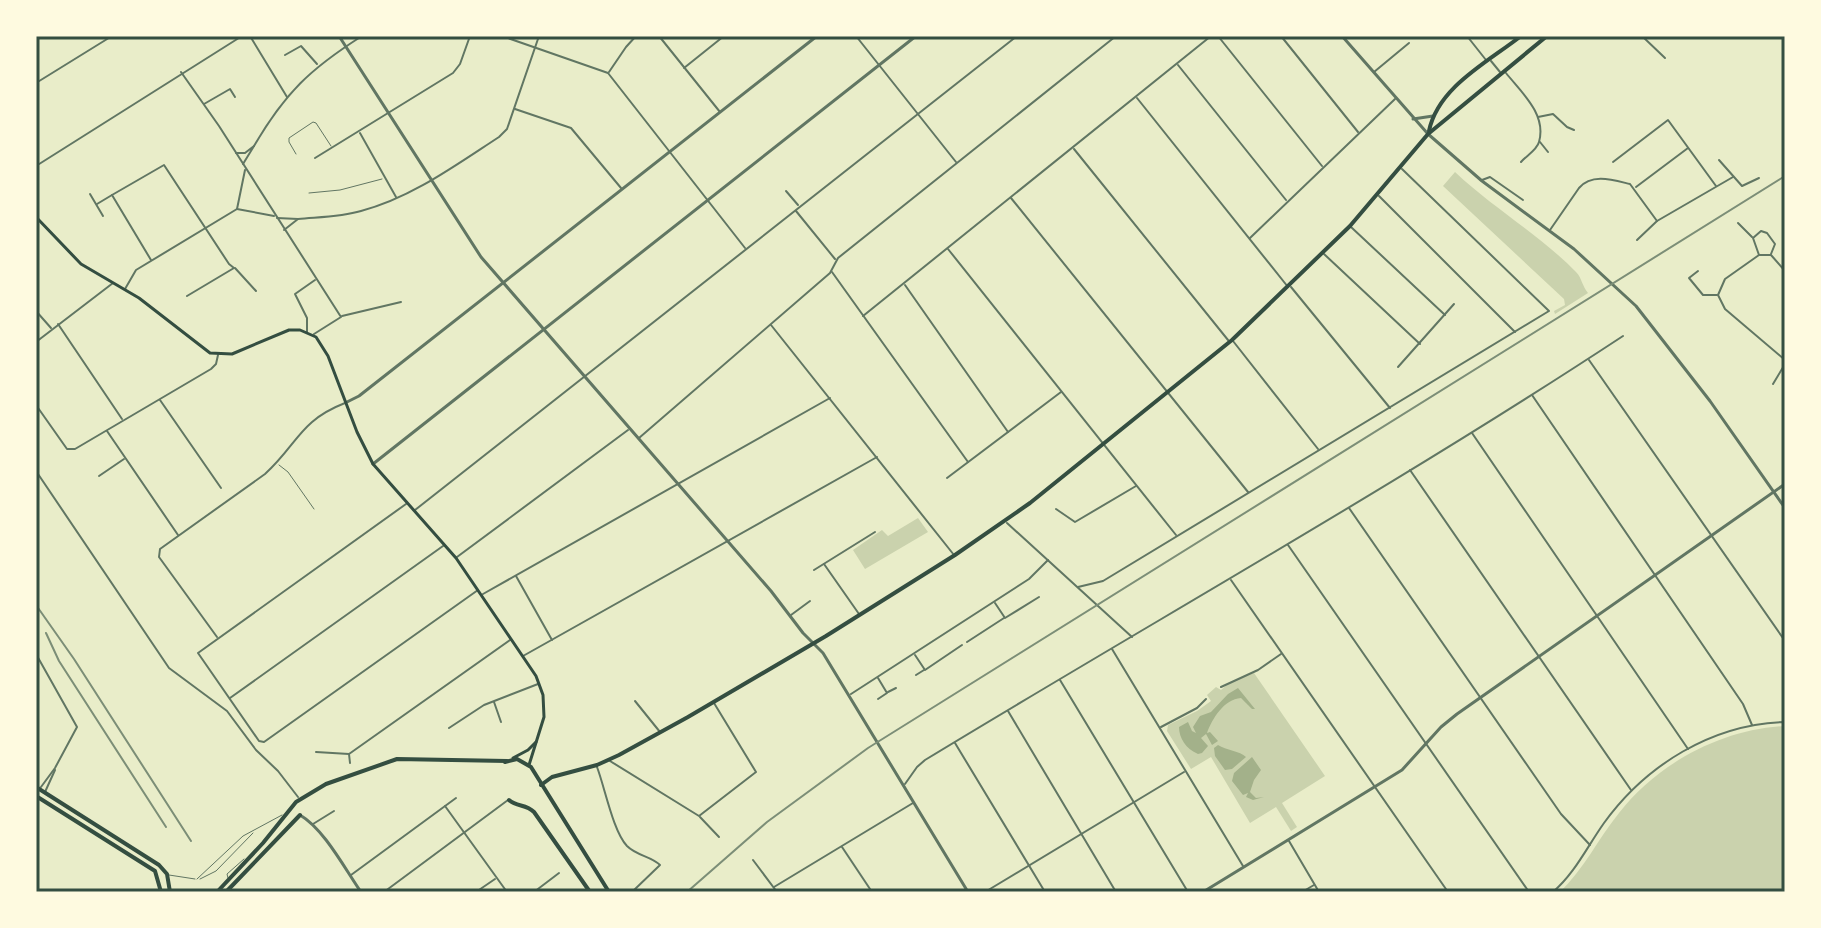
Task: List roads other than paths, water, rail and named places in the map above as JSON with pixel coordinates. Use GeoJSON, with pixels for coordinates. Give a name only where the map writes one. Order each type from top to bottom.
{"type":"FeatureCollection","features":[{"type":"Feature","properties":{"kind":"main road"},"geometry":{"type":"LineString","coordinates":[[1428,134],[1434,116],[1448,94],[1521,36]]}},
{"type":"Feature","properties":{"kind":"main road"},"geometry":{"type":"LineString","coordinates":[[542,786],[552,777],[597,765],[661,733],[860,615],[1005,521],[1231,341],[1350,226],[1428,134],[1547,36]]}},
{"type":"Feature","properties":{"kind":"main road"},"geometry":{"type":"LineString","coordinates":[[36,217],[81,264],[125,289],[201,348],[218,355],[232,354],[289,330],[313,335],[325,350],[373,464],[456,558],[539,683],[544,717],[529,766]]}},
{"type":"Feature","properties":{"kind":"main road"},"geometry":{"type":"LineString","coordinates":[[507,761],[528,750],[538,739]]}},
{"type":"Feature","properties":{"kind":"main road"},"geometry":{"type":"LineString","coordinates":[[217,892],[300,799],[336,780],[390,761],[413,758],[522,760],[580,842],[609,892]]}},
{"type":"Feature","properties":{"kind":"main road"},"geometry":{"type":"LineString","coordinates":[[39,793],[46,801],[155,871],[161,892]]}},
{"type":"Feature","properties":{"kind":"main road"},"geometry":{"type":"LineString","coordinates":[[39,793],[149,858],[167,874],[170,892]]}},
{"type":"Feature","properties":{"kind":"main road"},"geometry":{"type":"LineString","coordinates":[[509,800],[527,805],[534,812],[590,892]]}},
{"type":"Feature","properties":{"kind":"main road"},"geometry":{"type":"LineString","coordinates":[[226,892],[300,815]]}},
{"type":"Feature","properties":{"kind":"street"},"geometry":{"type":"LineString","coordinates":[[36,83],[112,36]]}},
{"type":"Feature","properties":{"kind":"street"},"geometry":{"type":"LineString","coordinates":[[36,166],[242,36]]}},
{"type":"Feature","properties":{"kind":"street"},"geometry":{"type":"LineString","coordinates":[[250,36],[287,97]]}},
{"type":"Feature","properties":{"kind":"street"},"geometry":{"type":"LineString","coordinates":[[339,36],[479,255],[823,653],[968,892]]}},
{"type":"Feature","properties":{"kind":"street"},"geometry":{"type":"LineString","coordinates":[[243,164],[287,97],[317,65],[362,36]]}},
{"type":"Feature","properties":{"kind":"street"},"geometry":{"type":"LineString","coordinates":[[315,158],[457,69],[470,36]]}},
{"type":"Feature","properties":{"kind":"street"},"geometry":{"type":"LineString","coordinates":[[502,36],[608,73],[746,250]]}},
{"type":"Feature","properties":{"kind":"street"},"geometry":{"type":"LineString","coordinates":[[125,289],[136,270],[237,209],[298,219],[359,212],[397,198],[431,180],[502,135],[539,36]]}},
{"type":"Feature","properties":{"kind":"street"},"geometry":{"type":"LineString","coordinates":[[608,73],[636,36]]}},
{"type":"Feature","properties":{"kind":"street"},"geometry":{"type":"LineString","coordinates":[[659,36],[720,112]]}},
{"type":"Feature","properties":{"kind":"street"},"geometry":{"type":"LineString","coordinates":[[684,68],[724,36]]}},
{"type":"Feature","properties":{"kind":"street"},"geometry":{"type":"LineString","coordinates":[[217,638],[159,557],[160,549],[277,464],[309,422],[359,396],[817,36]]}},
{"type":"Feature","properties":{"kind":"street"},"geometry":{"type":"LineString","coordinates":[[856,36],[957,162]]}},
{"type":"Feature","properties":{"kind":"street"},"geometry":{"type":"LineString","coordinates":[[373,464],[916,36]]}},
{"type":"Feature","properties":{"kind":"street"},"geometry":{"type":"LineString","coordinates":[[413,511],[1017,36]]}},
{"type":"Feature","properties":{"kind":"street"},"geometry":{"type":"LineString","coordinates":[[638,439],[831,271],[836,260],[1115,36]]}},
{"type":"Feature","properties":{"kind":"street"},"geometry":{"type":"LineString","coordinates":[[863,316],[1211,36]]}},
{"type":"Feature","properties":{"kind":"street"},"geometry":{"type":"LineString","coordinates":[[1218,36],[1324,168]]}},
{"type":"Feature","properties":{"kind":"street"},"geometry":{"type":"LineString","coordinates":[[1281,36],[1359,133]]}},
{"type":"Feature","properties":{"kind":"street"},"geometry":{"type":"LineString","coordinates":[[1342,36],[1428,134],[1482,181],[1574,249],[1636,306],[1710,401],[1785,508]]}},
{"type":"Feature","properties":{"kind":"street"},"geometry":{"type":"LineString","coordinates":[[1467,36],[1533,104],[1539,141],[1521,162]]}},
{"type":"Feature","properties":{"kind":"street"},"geometry":{"type":"LineString","coordinates":[[1642,36],[1665,58]]}},
{"type":"Feature","properties":{"kind":"street"},"geometry":{"type":"LineString","coordinates":[[1373,73],[1409,43]]}},
{"type":"Feature","properties":{"kind":"street"},"geometry":{"type":"LineString","coordinates":[[285,55],[301,46],[317,65]]}},
{"type":"Feature","properties":{"kind":"street"},"geometry":{"type":"LineString","coordinates":[[1177,64],[1288,202]]}},
{"type":"Feature","properties":{"kind":"street"},"geometry":{"type":"LineString","coordinates":[[181,72],[341,317]]}},
{"type":"Feature","properties":{"kind":"street"},"geometry":{"type":"LineString","coordinates":[[226,83],[235,97]]}},
{"type":"Feature","properties":{"kind":"street"},"geometry":{"type":"LineString","coordinates":[[203,104],[230,89]]}},
{"type":"Feature","properties":{"kind":"street"},"geometry":{"type":"LineString","coordinates":[[1136,97],[1390,408]]}},
{"type":"Feature","properties":{"kind":"street"},"geometry":{"type":"LineString","coordinates":[[1249,239],[1395,99]]}},
{"type":"Feature","properties":{"kind":"street"},"geometry":{"type":"LineString","coordinates":[[514,108],[571,128],[622,189]]}},
{"type":"Feature","properties":{"kind":"street"},"geometry":{"type":"LineString","coordinates":[[1537,117],[1553,114],[1574,130]]}},
{"type":"Feature","properties":{"kind":"street"},"geometry":{"type":"LineString","coordinates":[[1413,119],[1434,116]]}},
{"type":"Feature","properties":{"kind":"street"},"geometry":{"type":"LineString","coordinates":[[1613,162],[1668,120],[1716,186]]}},
{"type":"Feature","properties":{"kind":"street"},"geometry":{"type":"LineString","coordinates":[[359,132],[397,198]]}},
{"type":"Feature","properties":{"kind":"street"},"geometry":{"type":"LineString","coordinates":[[1539,141],[1548,152]]}},
{"type":"Feature","properties":{"kind":"street"},"geometry":{"type":"LineString","coordinates":[[235,152],[245,153],[254,146]]}},
{"type":"Feature","properties":{"kind":"street"},"geometry":{"type":"LineString","coordinates":[[1635,188],[1690,147]]}},
{"type":"Feature","properties":{"kind":"street"},"geometry":{"type":"LineString","coordinates":[[1073,148],[1320,450]]}},
{"type":"Feature","properties":{"kind":"street"},"geometry":{"type":"LineString","coordinates":[[1719,160],[1745,186],[1759,178]]}},
{"type":"Feature","properties":{"kind":"street"},"geometry":{"type":"LineString","coordinates":[[96,204],[164,165],[229,264],[256,291]]}},
{"type":"Feature","properties":{"kind":"street"},"geometry":{"type":"LineString","coordinates":[[1078,587],[1103,581],[1549,311],[1401,168]]}},
{"type":"Feature","properties":{"kind":"street"},"geometry":{"type":"LineString","coordinates":[[237,209],[246,169]]}},
{"type":"Feature","properties":{"kind":"street"},"geometry":{"type":"LineString","coordinates":[[1482,181],[1490,177],[1523,200]]}},
{"type":"Feature","properties":{"kind":"street"},"geometry":{"type":"LineString","coordinates":[[1637,240],[1657,221],[1733,177]]}},
{"type":"Feature","properties":{"kind":"street"},"geometry":{"type":"LineString","coordinates":[[1550,231],[1584,182],[1594,179],[1630,184],[1657,221]]}},
{"type":"Feature","properties":{"kind":"street"},"geometry":{"type":"LineString","coordinates":[[786,191],[800,207]]}},
{"type":"Feature","properties":{"kind":"street"},"geometry":{"type":"LineString","coordinates":[[90,194],[103,216]]}},
{"type":"Feature","properties":{"kind":"street"},"geometry":{"type":"LineString","coordinates":[[112,195],[151,260]]}},
{"type":"Feature","properties":{"kind":"street"},"geometry":{"type":"LineString","coordinates":[[1378,196],[1515,332]]}},
{"type":"Feature","properties":{"kind":"street"},"geometry":{"type":"LineString","coordinates":[[1011,198],[1249,493]]}},
{"type":"Feature","properties":{"kind":"street"},"geometry":{"type":"LineString","coordinates":[[796,210],[836,260]]}},
{"type":"Feature","properties":{"kind":"street"},"geometry":{"type":"LineString","coordinates":[[284,230],[298,219]]}},
{"type":"Feature","properties":{"kind":"street"},"geometry":{"type":"LineString","coordinates":[[1738,223],[1753,238],[1759,255]]}},
{"type":"Feature","properties":{"kind":"street"},"geometry":{"type":"LineString","coordinates":[[1350,226],[1445,315]]}},
{"type":"Feature","properties":{"kind":"street"},"geometry":{"type":"LineString","coordinates":[[1753,238],[1761,231],[1767,233],[1775,244],[1771,255]]}},
{"type":"Feature","properties":{"kind":"street"},"geometry":{"type":"LineString","coordinates":[[948,248],[1177,536]]}},
{"type":"Feature","properties":{"kind":"street"},"geometry":{"type":"LineString","coordinates":[[1323,254],[1420,344]]}},
{"type":"Feature","properties":{"kind":"street"},"geometry":{"type":"LineString","coordinates":[[1718,295],[1725,279],[1759,255],[1771,255],[1785,271]]}},
{"type":"Feature","properties":{"kind":"street"},"geometry":{"type":"LineString","coordinates":[[187,296],[234,268]]}},
{"type":"Feature","properties":{"kind":"street"},"geometry":{"type":"LineString","coordinates":[[831,271],[968,462]]}},
{"type":"Feature","properties":{"kind":"street"},"geometry":{"type":"LineString","coordinates":[[1698,271],[1689,278],[1701,293],[1718,295]]}},
{"type":"Feature","properties":{"kind":"street"},"geometry":{"type":"LineString","coordinates":[[307,332],[307,318],[295,294],[316,280]]}},
{"type":"Feature","properties":{"kind":"street"},"geometry":{"type":"LineString","coordinates":[[36,342],[113,282]]}},
{"type":"Feature","properties":{"kind":"street"},"geometry":{"type":"LineString","coordinates":[[904,284],[1008,432]]}},
{"type":"Feature","properties":{"kind":"street"},"geometry":{"type":"LineString","coordinates":[[1718,295],[1725,309],[1785,362],[1773,384]]}},
{"type":"Feature","properties":{"kind":"street"},"geometry":{"type":"LineString","coordinates":[[313,335],[341,317],[401,302]]}},
{"type":"Feature","properties":{"kind":"street"},"geometry":{"type":"LineString","coordinates":[[1398,367],[1454,304]]}},
{"type":"Feature","properties":{"kind":"street"},"geometry":{"type":"LineString","coordinates":[[36,311],[52,329]]}},
{"type":"Feature","properties":{"kind":"street"},"geometry":{"type":"LineString","coordinates":[[58,324],[123,420]]}},
{"type":"Feature","properties":{"kind":"street"},"geometry":{"type":"LineString","coordinates":[[771,324],[955,555]]}},
{"type":"Feature","properties":{"kind":"street"},"geometry":{"type":"LineString","coordinates":[[904,785],[919,764],[954,742],[1231,579],[1623,336]]}},
{"type":"Feature","properties":{"kind":"street"},"geometry":{"type":"LineString","coordinates":[[36,405],[67,449],[75,449],[211,369],[218,355]]}},
{"type":"Feature","properties":{"kind":"street"},"geometry":{"type":"LineString","coordinates":[[1588,359],[1785,641]]}},
{"type":"Feature","properties":{"kind":"street"},"geometry":{"type":"LineString","coordinates":[[947,478],[1062,391]]}},
{"type":"Feature","properties":{"kind":"street"},"geometry":{"type":"LineString","coordinates":[[1532,394],[1743,704],[1752,725]]}},
{"type":"Feature","properties":{"kind":"street"},"geometry":{"type":"LineString","coordinates":[[159,398],[221,488]]}},
{"type":"Feature","properties":{"kind":"street"},"geometry":{"type":"LineString","coordinates":[[482,594],[830,398]]}},
{"type":"Feature","properties":{"kind":"street"},"geometry":{"type":"LineString","coordinates":[[456,558],[629,429]]}},
{"type":"Feature","properties":{"kind":"street"},"geometry":{"type":"LineString","coordinates":[[106,431],[179,536]]}},
{"type":"Feature","properties":{"kind":"street"},"geometry":{"type":"LineString","coordinates":[[1471,432],[1688,749]]}},
{"type":"Feature","properties":{"kind":"street"},"geometry":{"type":"LineString","coordinates":[[523,656],[877,457]]}},
{"type":"Feature","properties":{"kind":"street"},"geometry":{"type":"LineString","coordinates":[[99,476],[125,458]]}},
{"type":"Feature","properties":{"kind":"street"},"geometry":{"type":"LineString","coordinates":[[1410,469],[1631,790]]}},
{"type":"Feature","properties":{"kind":"street"},"geometry":{"type":"LineString","coordinates":[[36,471],[169,668],[227,711],[256,750],[300,799]]}},
{"type":"Feature","properties":{"kind":"street"},"geometry":{"type":"LineString","coordinates":[[1203,892],[1407,766],[1446,722],[1785,484]]}},
{"type":"Feature","properties":{"kind":"street"},"geometry":{"type":"LineString","coordinates":[[1056,509],[1075,522],[1137,486]]}},
{"type":"Feature","properties":{"kind":"street"},"geometry":{"type":"LineString","coordinates":[[406,504],[198,653],[261,743],[479,589]]}},
{"type":"Feature","properties":{"kind":"street"},"geometry":{"type":"LineString","coordinates":[[1348,507],[1561,814],[1590,845]]}},
{"type":"Feature","properties":{"kind":"street"},"geometry":{"type":"LineString","coordinates":[[1005,521],[1133,638]]}},
{"type":"Feature","properties":{"kind":"street"},"geometry":{"type":"LineString","coordinates":[[814,570],[875,532]]}},
{"type":"Feature","properties":{"kind":"street"},"geometry":{"type":"LineString","coordinates":[[1287,544],[1529,892]]}},
{"type":"Feature","properties":{"kind":"street"},"geometry":{"type":"LineString","coordinates":[[229,699],[445,545]]}},
{"type":"Feature","properties":{"kind":"street"},"geometry":{"type":"LineString","coordinates":[[849,695],[1029,579],[1048,560]]}},
{"type":"Feature","properties":{"kind":"street"},"geometry":{"type":"LineString","coordinates":[[824,564],[860,615]]}},
{"type":"Feature","properties":{"kind":"street"},"geometry":{"type":"LineString","coordinates":[[515,575],[552,640]]}},
{"type":"Feature","properties":{"kind":"street"},"geometry":{"type":"LineString","coordinates":[[1231,579],[1448,892]]}},
{"type":"Feature","properties":{"kind":"street"},"geometry":{"type":"LineString","coordinates":[[967,642],[1039,597]]}},
{"type":"Feature","properties":{"kind":"street"},"geometry":{"type":"LineString","coordinates":[[790,616],[810,601]]}},
{"type":"Feature","properties":{"kind":"street"},"geometry":{"type":"LineString","coordinates":[[995,602],[1005,618]]}},
{"type":"Feature","properties":{"kind":"street"},"geometry":{"type":"LineString","coordinates":[[316,752],[349,754],[511,639]]}},
{"type":"Feature","properties":{"kind":"street"},"geometry":{"type":"LineString","coordinates":[[916,675],[962,645]]}},
{"type":"Feature","properties":{"kind":"street"},"geometry":{"type":"LineString","coordinates":[[1111,648],[1244,867]]}},
{"type":"Feature","properties":{"kind":"street"},"geometry":{"type":"LineString","coordinates":[[1221,687],[1258,670],[1282,653]]}},
{"type":"Feature","properties":{"kind":"street"},"geometry":{"type":"LineString","coordinates":[[36,654],[77,727],[39,793]]}},
{"type":"Feature","properties":{"kind":"street"},"geometry":{"type":"LineString","coordinates":[[914,654],[925,670]]}},
{"type":"Feature","properties":{"kind":"street"},"geometry":{"type":"LineString","coordinates":[[877,677],[887,693]]}},
{"type":"Feature","properties":{"kind":"street"},"geometry":{"type":"LineString","coordinates":[[1059,679],[1188,892]]}},
{"type":"Feature","properties":{"kind":"street"},"geometry":{"type":"LineString","coordinates":[[449,728],[494,701],[539,683]]}},
{"type":"Feature","properties":{"kind":"street"},"geometry":{"type":"LineString","coordinates":[[878,699],[896,688]]}},
{"type":"Feature","properties":{"kind":"street"},"geometry":{"type":"LineString","coordinates":[[1160,728],[1197,708],[1206,699]]}},
{"type":"Feature","properties":{"kind":"street"},"geometry":{"type":"LineString","coordinates":[[494,701],[501,722]]}},
{"type":"Feature","properties":{"kind":"street"},"geometry":{"type":"LineString","coordinates":[[635,701],[661,733]]}},
{"type":"Feature","properties":{"kind":"street"},"geometry":{"type":"LineString","coordinates":[[699,816],[756,772],[714,702]]}},
{"type":"Feature","properties":{"kind":"street"},"geometry":{"type":"LineString","coordinates":[[1007,710],[1116,892]]}},
{"type":"Feature","properties":{"kind":"street"},"geometry":{"type":"LineString","coordinates":[[1553,892],[1571,874],[1631,790],[1651,772],[1688,749],[1728,731],[1785,722]]}},
{"type":"Feature","properties":{"kind":"street"},"geometry":{"type":"LineString","coordinates":[[954,742],[1045,892]]}},
{"type":"Feature","properties":{"kind":"street"},"geometry":{"type":"LineString","coordinates":[[349,754],[350,763]]}},
{"type":"Feature","properties":{"kind":"street"},"geometry":{"type":"LineString","coordinates":[[608,760],[699,816],[719,837]]}},
{"type":"Feature","properties":{"kind":"street"},"geometry":{"type":"LineString","coordinates":[[597,765],[621,839],[634,852],[660,865],[632,892]]}},
{"type":"Feature","properties":{"kind":"street"},"geometry":{"type":"LineString","coordinates":[[985,892],[1185,771]]}},
{"type":"Feature","properties":{"kind":"street"},"geometry":{"type":"LineString","coordinates":[[350,876],[456,798]]}},
{"type":"Feature","properties":{"kind":"street"},"geometry":{"type":"LineString","coordinates":[[384,892],[509,800]]}},
{"type":"Feature","properties":{"kind":"street"},"geometry":{"type":"LineString","coordinates":[[774,887],[914,803]]}},
{"type":"Feature","properties":{"kind":"street"},"geometry":{"type":"LineString","coordinates":[[445,806],[507,892]]}},
{"type":"Feature","properties":{"kind":"street"},"geometry":{"type":"LineString","coordinates":[[312,825],[334,811]]}},
{"type":"Feature","properties":{"kind":"street"},"geometry":{"type":"LineString","coordinates":[[300,815],[312,825],[361,892]]}},
{"type":"Feature","properties":{"kind":"street"},"geometry":{"type":"LineString","coordinates":[[1289,840],[1319,892]]}},
{"type":"Feature","properties":{"kind":"street"},"geometry":{"type":"LineString","coordinates":[[842,846],[872,892]]}},
{"type":"Feature","properties":{"kind":"street"},"geometry":{"type":"LineString","coordinates":[[753,860],[777,892]]}},
{"type":"Feature","properties":{"kind":"street"},"geometry":{"type":"LineString","coordinates":[[534,892],[559,873]]}},
{"type":"Feature","properties":{"kind":"street"},"geometry":{"type":"LineString","coordinates":[[476,892],[496,878]]}},
{"type":"Feature","properties":{"kind":"street"},"geometry":{"type":"LineString","coordinates":[[1302,892],[1315,884]]}},
{"type":"Feature","properties":{"kind":"lane"},"geometry":{"type":"LineString","coordinates":[[296,154],[289,138],[313,122],[332,148]]}},
{"type":"Feature","properties":{"kind":"lane"},"geometry":{"type":"LineString","coordinates":[[309,193],[340,190],[385,178]]}},
{"type":"Feature","properties":{"kind":"lane"},"geometry":{"type":"LineString","coordinates":[[277,464],[288,472],[314,509]]}},
{"type":"Feature","properties":{"kind":"lane"},"geometry":{"type":"LineString","coordinates":[[197,879],[240,838],[284,814],[300,815]]}},
{"type":"Feature","properties":{"kind":"lane"},"geometry":{"type":"LineString","coordinates":[[155,871],[197,879],[216,871],[254,831]]}},
{"type":"Feature","properties":{"kind":"railway"},"geometry":{"type":"LineString","coordinates":[[687,892],[767,822],[868,748],[1785,176]]}},
{"type":"Feature","properties":{"kind":"railway"},"geometry":{"type":"LineString","coordinates":[[36,605],[191,841]]}},
{"type":"Feature","properties":{"kind":"railway"},"geometry":{"type":"LineString","coordinates":[[46,633],[59,661],[166,827]]}}]}
